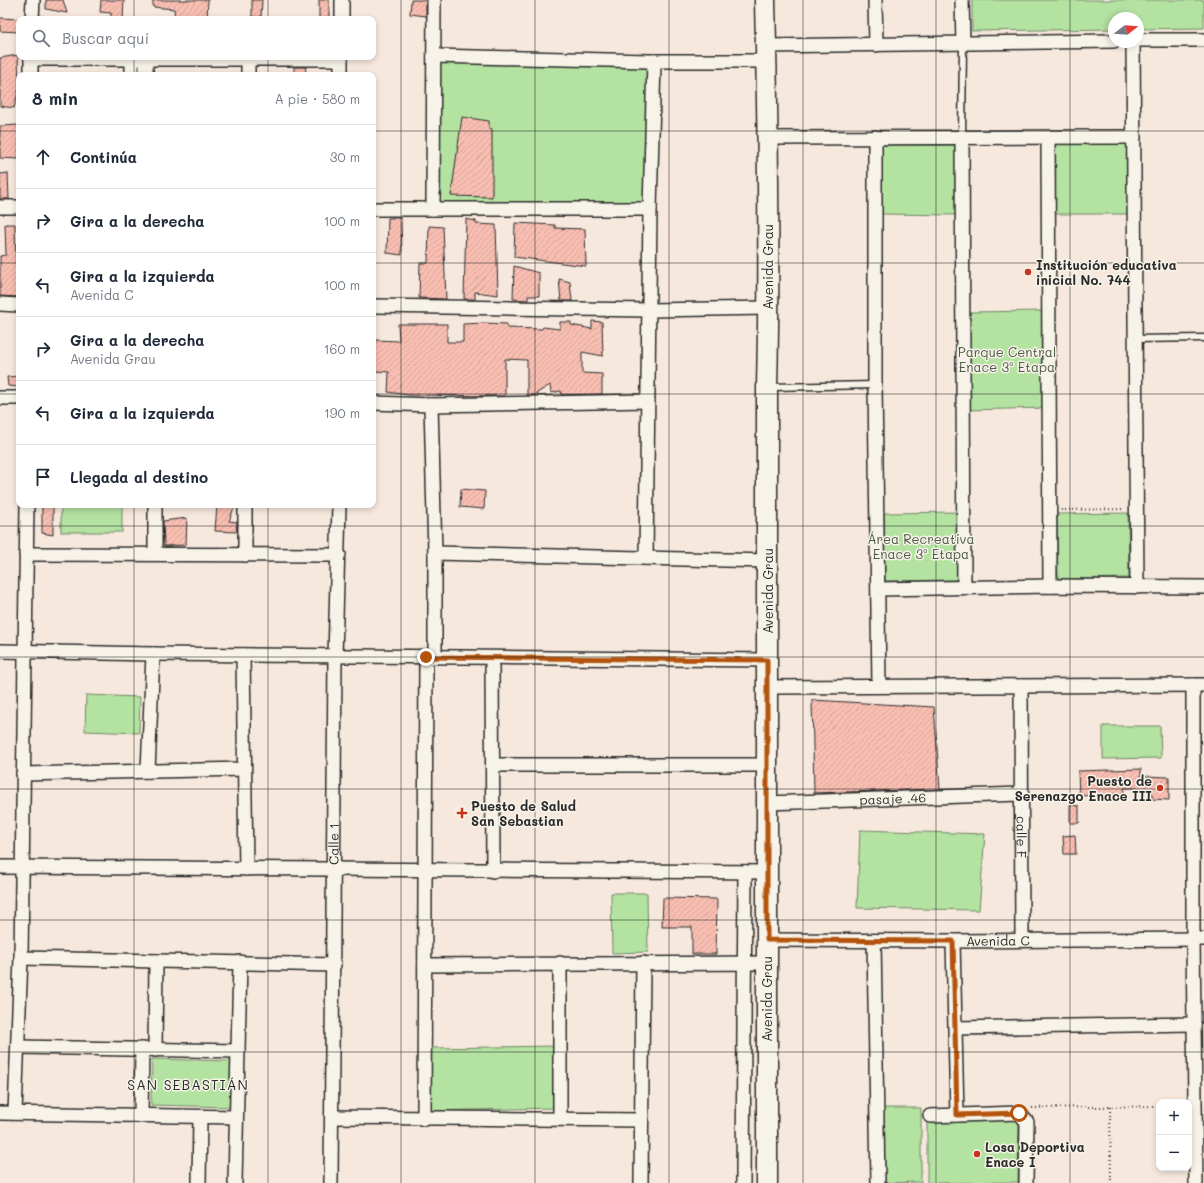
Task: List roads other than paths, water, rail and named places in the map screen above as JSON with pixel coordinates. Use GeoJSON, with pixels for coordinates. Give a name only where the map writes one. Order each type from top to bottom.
{"type":"FeatureCollection","features":[{"type":"Feature","properties":{"kind":"main road","name":"Avenida Grau"},"geometry":{"type":"LineString","coordinates":[[765,0],[768,138],[769,308],[767,388],[768,687],[766,804],[767,1183]]}},
{"type":"Feature","properties":{"kind":"street"},"geometry":{"type":"LineString","coordinates":[[32,16],[33,0]]}},
{"type":"Feature","properties":{"kind":"street"},"geometry":{"type":"LineString","coordinates":[[342,0],[342,16]]}},
{"type":"Feature","properties":{"kind":"street"},"geometry":{"type":"LineString","coordinates":[[433,209],[434,0]]}},
{"type":"Feature","properties":{"kind":"street"},"geometry":{"type":"LineString","coordinates":[[875,0],[876,45]]}},
{"type":"Feature","properties":{"kind":"street"},"geometry":{"type":"LineString","coordinates":[[962,0],[963,44]]}},
{"type":"Feature","properties":{"kind":"street"},"geometry":{"type":"LineString","coordinates":[[1144,40],[1204,40]]}},
{"type":"Feature","properties":{"kind":"street"},"geometry":{"type":"LineString","coordinates":[[434,56],[654,61],[876,45],[1108,41]]}},
{"type":"Feature","properties":{"kind":"street"},"geometry":{"type":"LineString","coordinates":[[1132,48],[1137,587]]}},
{"type":"Feature","properties":{"kind":"street"},"geometry":{"type":"LineString","coordinates":[[31,60],[31,72]]}},
{"type":"Feature","properties":{"kind":"street"},"geometry":{"type":"LineString","coordinates":[[132,60],[132,72]]}},
{"type":"Feature","properties":{"kind":"street"},"geometry":{"type":"LineString","coordinates":[[146,60],[146,72]]}},
{"type":"Feature","properties":{"kind":"street"},"geometry":{"type":"LineString","coordinates":[[248,60],[248,72]]}},
{"type":"Feature","properties":{"kind":"street"},"geometry":{"type":"LineString","coordinates":[[341,60],[341,72]]}},
{"type":"Feature","properties":{"kind":"street"},"geometry":{"type":"LineString","coordinates":[[646,558],[650,209],[654,61]]}},
{"type":"Feature","properties":{"kind":"street"},"geometry":{"type":"LineString","coordinates":[[768,138],[1134,137]]}},
{"type":"Feature","properties":{"kind":"street"},"geometry":{"type":"LineString","coordinates":[[875,138],[875,385],[879,686]]}},
{"type":"Feature","properties":{"kind":"street"},"geometry":{"type":"LineString","coordinates":[[962,138],[964,587]]}},
{"type":"Feature","properties":{"kind":"street"},"geometry":{"type":"LineString","coordinates":[[1048,138],[1050,586]]}},
{"type":"Feature","properties":{"kind":"street"},"geometry":{"type":"LineString","coordinates":[[0,207],[16,208]]}},
{"type":"Feature","properties":{"kind":"street"},"geometry":{"type":"LineString","coordinates":[[376,209],[650,209]]}},
{"type":"Feature","properties":{"kind":"street"},"geometry":{"type":"LineString","coordinates":[[0,304],[16,305]]}},
{"type":"Feature","properties":{"kind":"street"},"geometry":{"type":"LineString","coordinates":[[376,306],[650,310],[769,308]]}},
{"type":"Feature","properties":{"kind":"street"},"geometry":{"type":"LineString","coordinates":[[0,398],[16,398]]}},
{"type":"Feature","properties":{"kind":"street"},"geometry":{"type":"LineString","coordinates":[[376,403],[431,405],[648,402]]}},
{"type":"Feature","properties":{"kind":"street"},"geometry":{"type":"LineString","coordinates":[[424,1119],[425,870],[435,553],[431,405]]}},
{"type":"Feature","properties":{"kind":"street"},"geometry":{"type":"LineString","coordinates":[[16,1113],[21,958],[27,508]]}},
{"type":"Feature","properties":{"kind":"street"},"geometry":{"type":"LineString","coordinates":[[155,508],[155,554]]}},
{"type":"Feature","properties":{"kind":"street"},"geometry":{"type":"LineString","coordinates":[[245,555],[246,508]]}},
{"type":"Feature","properties":{"kind":"street","name":"Calle 1"},"geometry":{"type":"LineString","coordinates":[[331,1183],[334,965],[333,870],[335,656],[339,554],[339,508]]}},
{"type":"Feature","properties":{"kind":"street"},"geometry":{"type":"LineString","coordinates":[[435,553],[768,561]]}},
{"type":"Feature","properties":{"kind":"street"},"geometry":{"type":"LineString","coordinates":[[26,554],[339,554]]}},
{"type":"Feature","properties":{"kind":"street"},"geometry":{"type":"LineString","coordinates":[[878,589],[1050,586],[1204,587]]}},
{"type":"Feature","properties":{"kind":"street"},"geometry":{"type":"LineString","coordinates":[[0,651],[492,658],[767,660]]}},
{"type":"Feature","properties":{"kind":"street"},"geometry":{"type":"LineString","coordinates":[[148,771],[153,654]]}},
{"type":"Feature","properties":{"kind":"street"},"geometry":{"type":"LineString","coordinates":[[243,655],[246,870]]}},
{"type":"Feature","properties":{"kind":"street"},"geometry":{"type":"LineString","coordinates":[[492,658],[493,871]]}},
{"type":"Feature","properties":{"kind":"street"},"geometry":{"type":"LineString","coordinates":[[768,687],[1199,685],[1199,939],[1196,1183]]}},
{"type":"Feature","properties":{"kind":"street","name":"calle F"},"geometry":{"type":"LineString","coordinates":[[1021,686],[1020,794],[1022,940]]}},
{"type":"Feature","properties":{"kind":"street"},"geometry":{"type":"LineString","coordinates":[[493,765],[767,765]]}},
{"type":"Feature","properties":{"kind":"street"},"geometry":{"type":"LineString","coordinates":[[23,774],[244,769]]}},
{"type":"Feature","properties":{"kind":"street","name":"pasaje .46"},"geometry":{"type":"LineString","coordinates":[[766,804],[1020,794]]}},
{"type":"Feature","properties":{"kind":"street"},"geometry":{"type":"LineString","coordinates":[[0,867],[246,870],[767,872]]}},
{"type":"Feature","properties":{"kind":"street","name":"Avenida Grau"},"geometry":{"type":"LineString","coordinates":[[743,1183],[745,963],[744,872]]}},
{"type":"Feature","properties":{"kind":"street","name":"Avenida C"},"geometry":{"type":"LineString","coordinates":[[767,940],[953,941],[1199,939]]}},
{"type":"Feature","properties":{"kind":"street"},"geometry":{"type":"LineString","coordinates":[[874,941],[878,1183]]}},
{"type":"Feature","properties":{"kind":"street"},"geometry":{"type":"LineString","coordinates":[[953,941],[957,1115]]}},
{"type":"Feature","properties":{"kind":"street"},"geometry":{"type":"LineString","coordinates":[[21,958],[334,965]]}},
{"type":"Feature","properties":{"kind":"street"},"geometry":{"type":"LineString","coordinates":[[141,1116],[156,961]]}},
{"type":"Feature","properties":{"kind":"street"},"geometry":{"type":"LineString","coordinates":[[235,1183],[240,962]]}},
{"type":"Feature","properties":{"kind":"street"},"geometry":{"type":"LineString","coordinates":[[425,965],[560,963],[767,964]]}},
{"type":"Feature","properties":{"kind":"street"},"geometry":{"type":"LineString","coordinates":[[560,963],[560,1119]]}},
{"type":"Feature","properties":{"kind":"street"},"geometry":{"type":"LineString","coordinates":[[641,1183],[643,963]]}},
{"type":"Feature","properties":{"kind":"street"},"geometry":{"type":"LineString","coordinates":[[956,1028],[1198,1032]]}},
{"type":"Feature","properties":{"kind":"street"},"geometry":{"type":"LineString","coordinates":[[18,1047],[238,1051]]}},
{"type":"Feature","properties":{"kind":"street"},"geometry":{"type":"LineString","coordinates":[[0,1113],[236,1117]]}},
{"type":"Feature","properties":{"kind":"street"},"geometry":{"type":"LineString","coordinates":[[930,1116],[1019,1113],[1027,1122],[1026,1183]]}},
{"type":"Feature","properties":{"kind":"street"},"geometry":{"type":"LineString","coordinates":[[200,1117],[200,1183]]}},
{"type":"Feature","properties":{"kind":"street"},"geometry":{"type":"LineString","coordinates":[[332,1117],[642,1120]]}},
{"type":"Feature","properties":{"kind":"lane"},"geometry":{"type":"LineString","coordinates":[[962,138],[963,44]]}},
{"type":"Feature","properties":{"kind":"lane"},"geometry":{"type":"LineString","coordinates":[[1135,339],[1204,338]]}},
{"type":"Feature","properties":{"kind":"lane"},"geometry":{"type":"LineString","coordinates":[[767,388],[875,385]]}},
{"type":"Feature","properties":{"kind":"place","name":"Institución educativa inicial No. 744"},"geometry":{"type":"Point","coordinates":[1028,272]}},
{"type":"Feature","properties":{"kind":"place","name":"Puesto de Serenazgo Enace III"},"geometry":{"type":"Point","coordinates":[1160,788]}},
{"type":"Feature","properties":{"kind":"place","name":"Puesto de Salud San Sebastian"},"geometry":{"type":"Point","coordinates":[462,813]}},
{"type":"Feature","properties":{"kind":"place","name":"Losa Deportiva Enace I"},"geometry":{"type":"Point","coordinates":[977,1154]}},
{"type":"Feature","properties":{"kind":"district","name":"SAN SEBASTIÁN"},"geometry":{"type":"Point","coordinates":[188,1085]}},
{"type":"Feature","properties":{"kind":"park label","name":"Parque Central Enace 3ª Etapa"},"geometry":{"type":"Point","coordinates":[1007,360]}},
{"type":"Feature","properties":{"kind":"park label","name":"Área Recreativa Enace 3ª Etapa"},"geometry":{"type":"Point","coordinates":[921,546]}}]}
